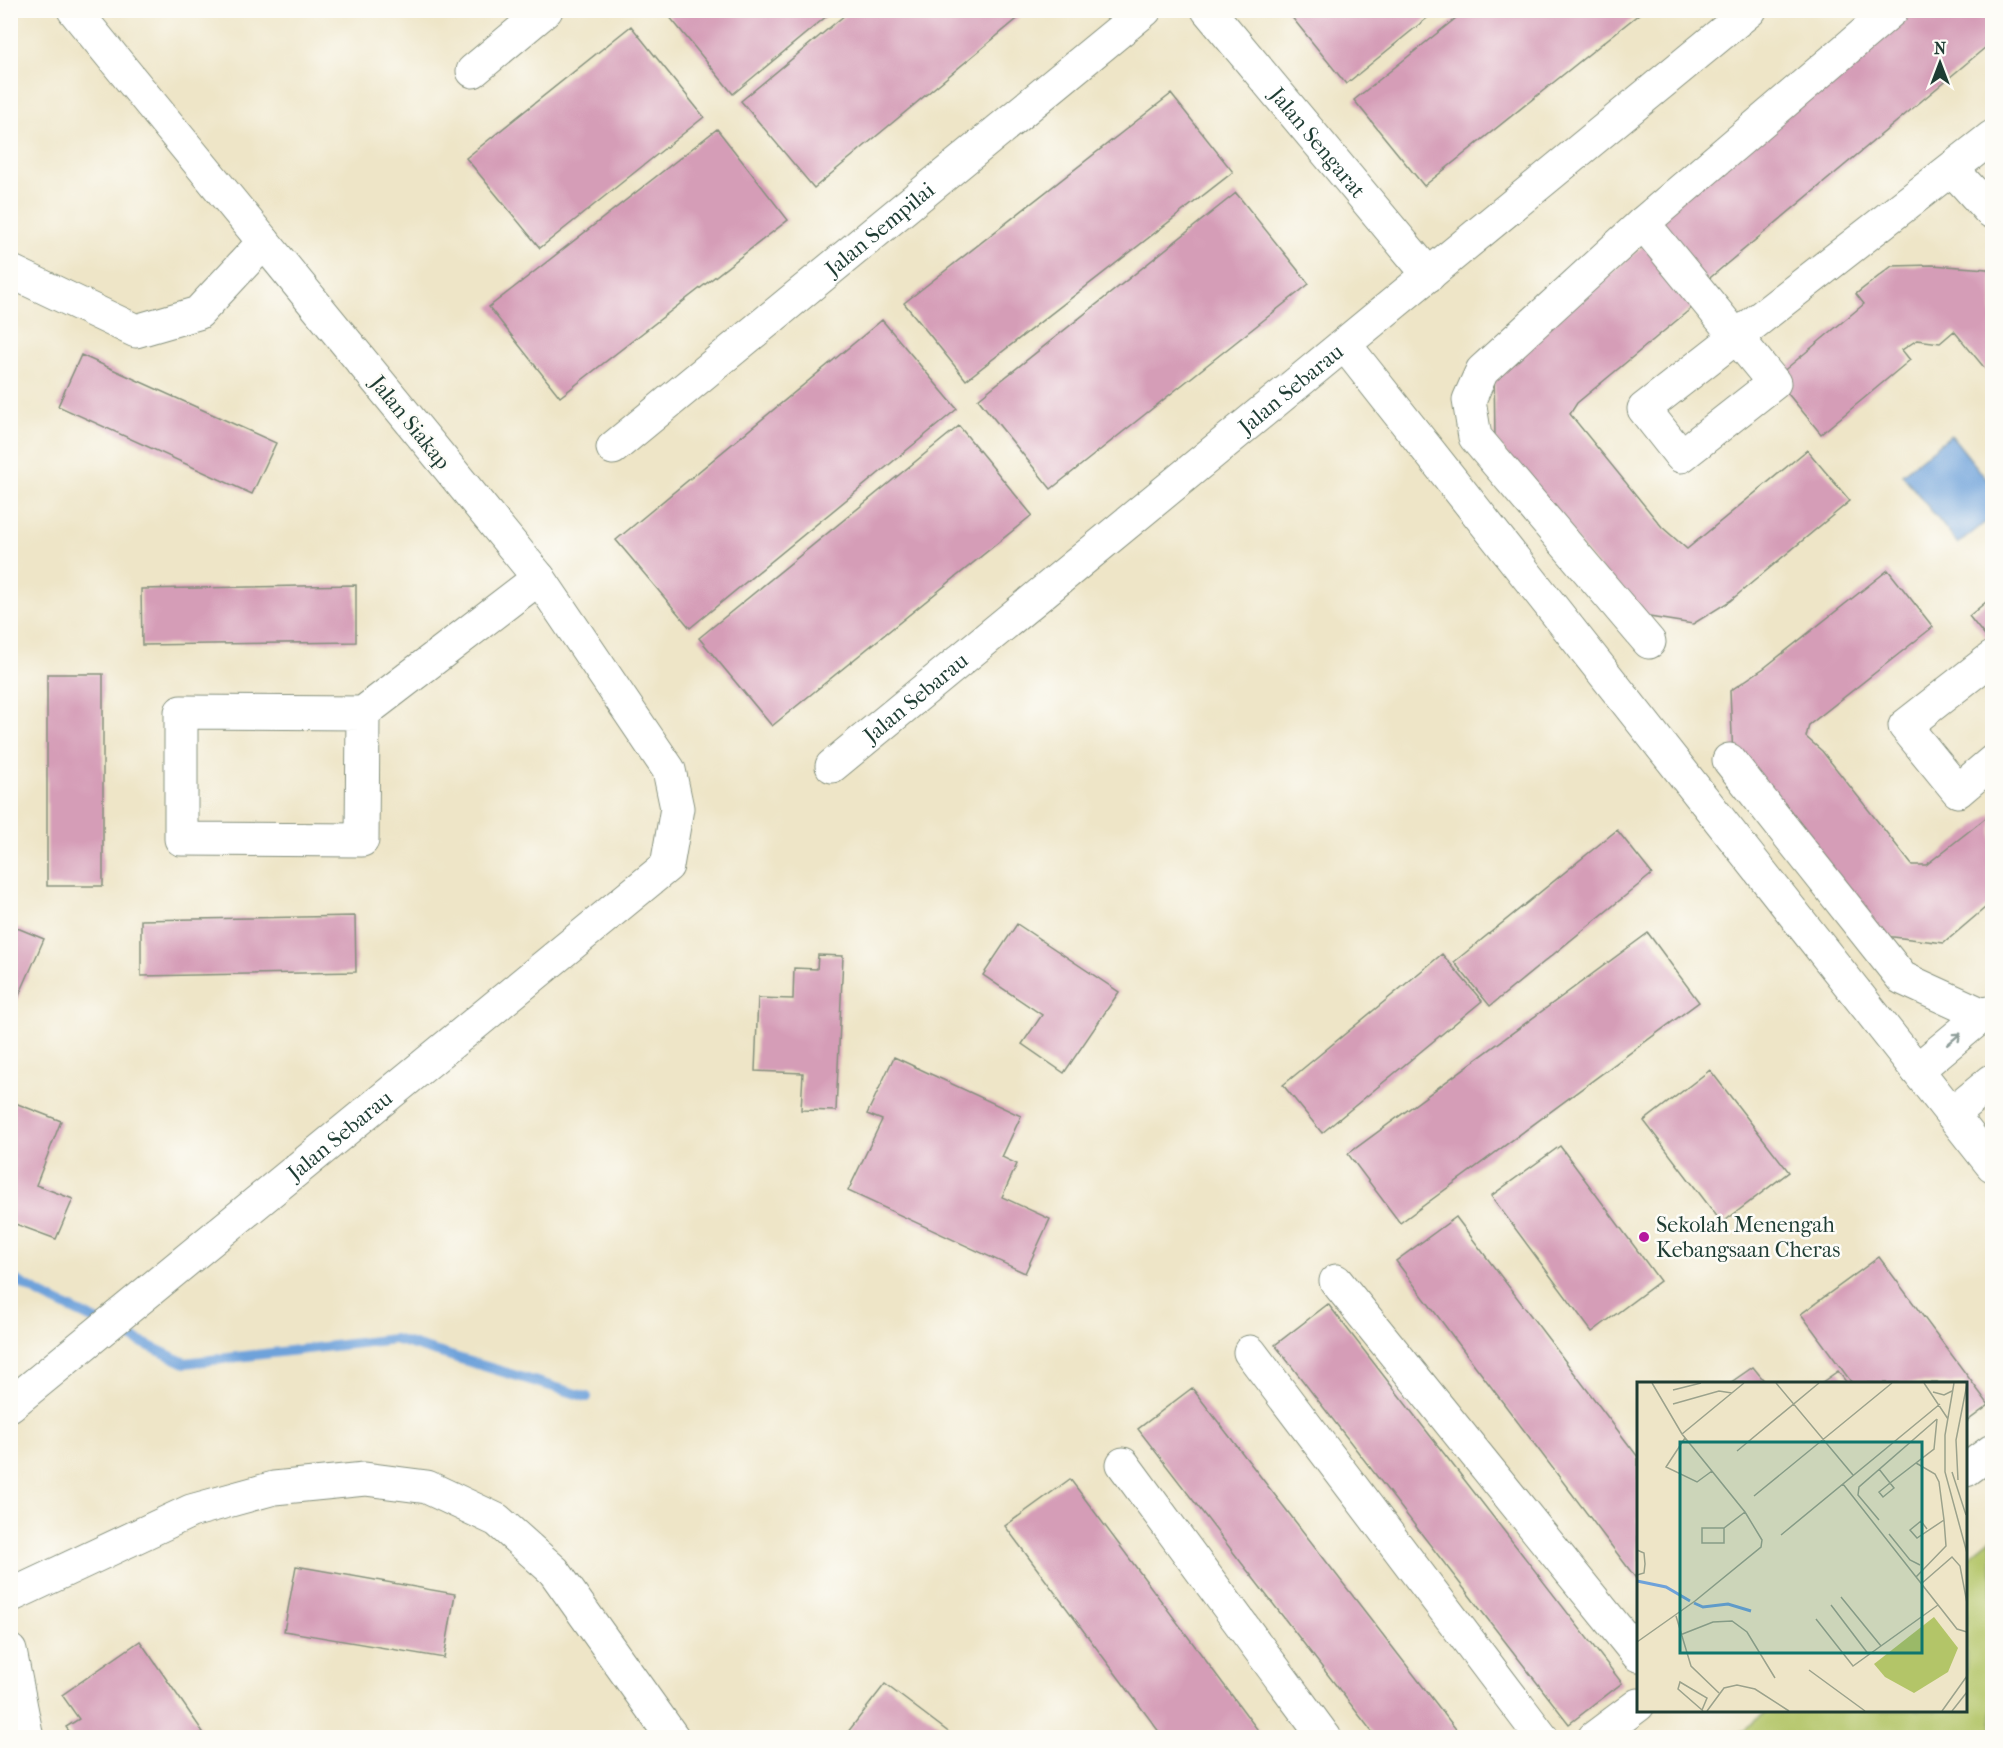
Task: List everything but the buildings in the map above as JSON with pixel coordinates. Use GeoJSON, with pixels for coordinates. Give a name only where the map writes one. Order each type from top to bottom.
{"type":"FeatureCollection","features":[{"type":"Feature","properties":{"kind":"street","name":"Jalan Siakap"},"geometry":{"type":"LineString","coordinates":[[74,10],[539,578],[669,770],[677,808],[667,866]]}},
{"type":"Feature","properties":{"kind":"street"},"geometry":{"type":"LineString","coordinates":[[473,70],[546,10]]}},
{"type":"Feature","properties":{"kind":"street","name":"Jalan Sempilai"},"geometry":{"type":"LineString","coordinates":[[614,448],[1146,10]]}},
{"type":"Feature","properties":{"kind":"street","name":"Jalan Sengarat"},"geometry":{"type":"LineString","coordinates":[[1208,10],[1429,275]]}},
{"type":"Feature","properties":{"kind":"street","name":"Jalan Sebarau"},"geometry":{"type":"LineString","coordinates":[[832,766],[1750,10]]}},
{"type":"Feature","properties":{"kind":"street"},"geometry":{"type":"LineString","coordinates":[[1649,642],[1475,437],[1469,400],[1482,371],[1643,223],[1893,10]]}},
{"type":"Feature","properties":{"kind":"street"},"geometry":{"type":"LineString","coordinates":[[1643,223],[1737,336],[1992,136]]}},
{"type":"Feature","properties":{"kind":"street"},"geometry":{"type":"LineString","coordinates":[[1952,169],[1992,212]]}},
{"type":"Feature","properties":{"kind":"street"},"geometry":{"type":"LineString","coordinates":[[10,272],[136,331],[198,313],[264,242]]}},
{"type":"Feature","properties":{"kind":"street"},"geometry":{"type":"LineString","coordinates":[[1345,345],[1992,1165]]}},
{"type":"Feature","properties":{"kind":"street"},"geometry":{"type":"LineString","coordinates":[[363,712],[362,840],[181,839],[181,712],[363,712],[539,578]]}},
{"type":"Feature","properties":{"kind":"street"},"geometry":{"type":"LineString","coordinates":[[1992,658],[1905,726],[1958,791],[1992,762]]}},
{"type":"Feature","properties":{"kind":"street"},"geometry":{"type":"LineString","coordinates":[[1729,760],[1902,978],[1988,1013],[1917,1070]]}},
{"type":"Feature","properties":{"kind":"street","name":"Jalan Sebarau"},"geometry":{"type":"LineString","coordinates":[[10,1405],[667,866]]}},
{"type":"Feature","properties":{"kind":"street"},"geometry":{"type":"LineString","coordinates":[[1952,1114],[1992,1082]]}},
{"type":"Feature","properties":{"kind":"street"},"geometry":{"type":"LineString","coordinates":[[1336,1281],[1637,1654]]}},
{"type":"Feature","properties":{"kind":"street"},"geometry":{"type":"LineString","coordinates":[[1250,1352],[1542,1737]]}},
{"type":"Feature","properties":{"kind":"street"},"geometry":{"type":"LineString","coordinates":[[1967,1469],[1992,1451]]}},
{"type":"Feature","properties":{"kind":"street"},"geometry":{"type":"LineString","coordinates":[[1123,1464],[1325,1737]]}},
{"type":"Feature","properties":{"kind":"street"},"geometry":{"type":"LineString","coordinates":[[10,1596],[191,1511],[274,1488],[365,1479],[427,1486],[497,1520],[555,1571],[673,1737]]}},
{"type":"Feature","properties":{"kind":"street"},"geometry":{"type":"LineString","coordinates":[[10,1651],[27,1737]]}},
{"type":"Feature","properties":{"kind":"street"},"geometry":{"type":"LineString","coordinates":[[1594,1737],[1637,1706]]}},
{"type":"Feature","properties":{"kind":"green space"},"geometry":{"type":"Polygon","coordinates":[[[1992,1538],[1992,1737],[1733,1737],[1767,1712],[1967,1712],[1967,1558],[1992,1538]]]}},
{"type":"Feature","properties":{"kind":"water"},"geometry":{"type":"Polygon","coordinates":[[[1951,435],[1992,486],[1992,517],[1958,544],[1902,474],[1951,435]]]}},
{"type":"Feature","properties":{"kind":"waterway"},"geometry":{"type":"LineString","coordinates":[[10,1277],[44,1296],[185,1363],[394,1339],[587,1397]]}},
{"type":"Feature","properties":{"kind":"place","name":"Sekolah Menengah Kebangsaan Cheras"},"geometry":{"type":"Point","coordinates":[1644,1237]}}]}
